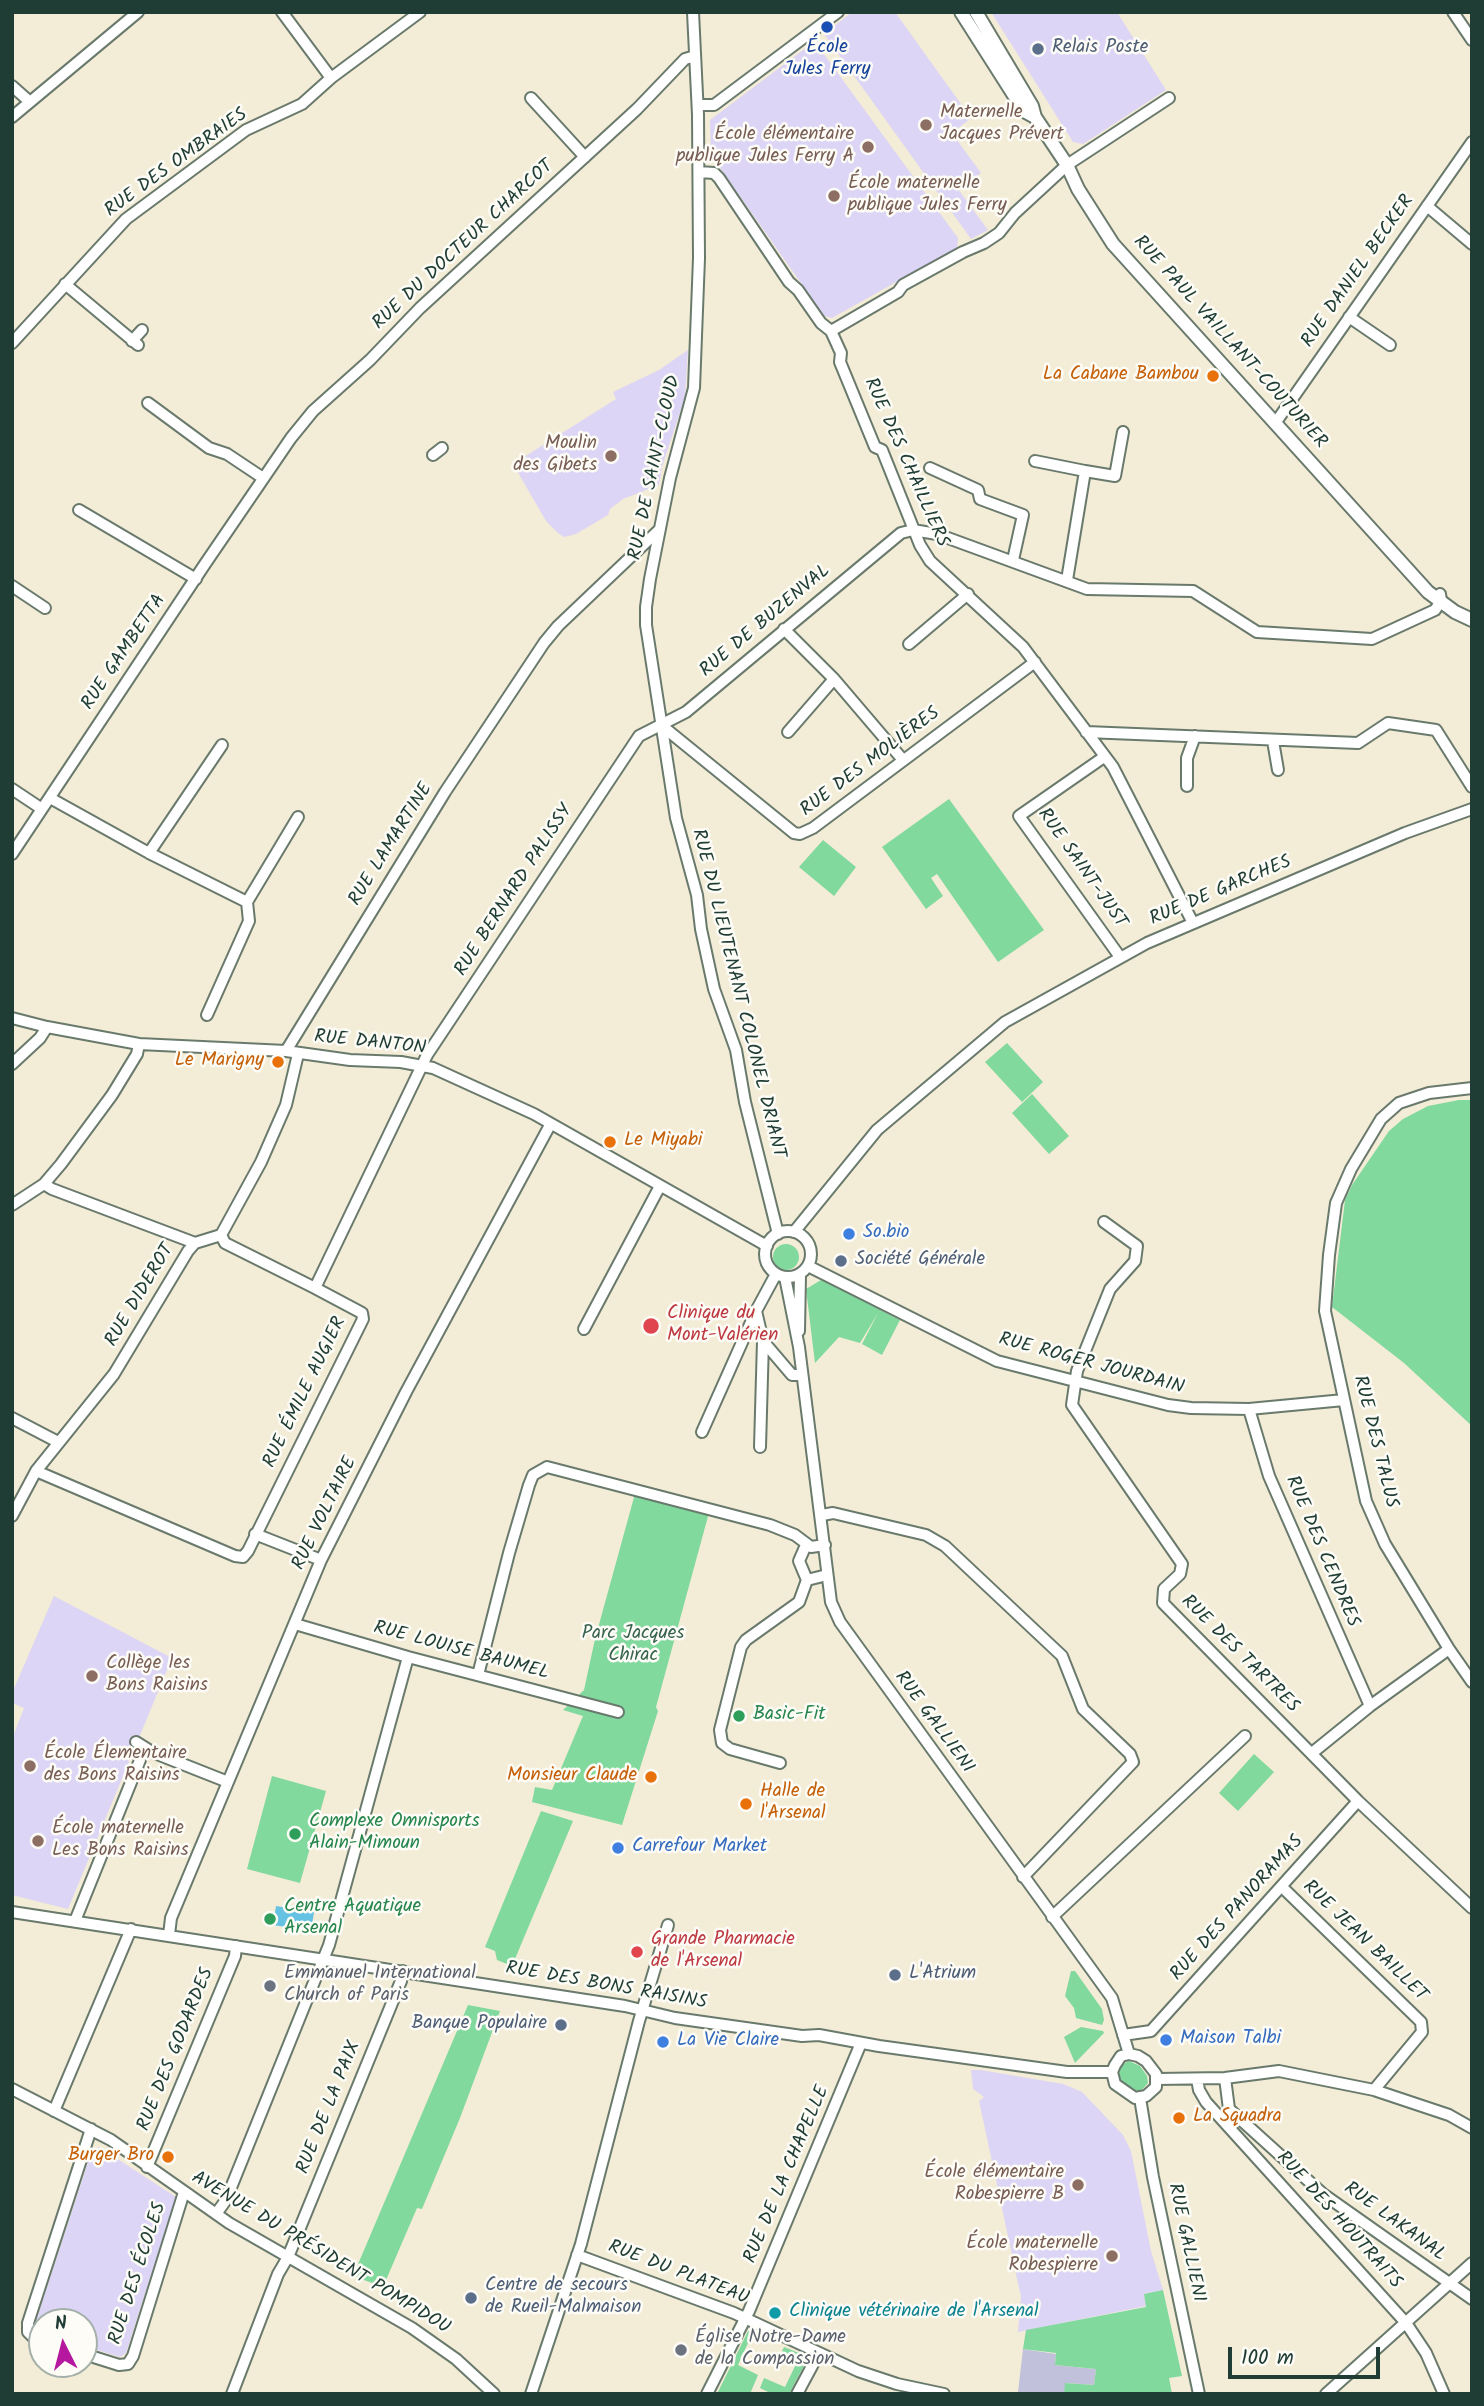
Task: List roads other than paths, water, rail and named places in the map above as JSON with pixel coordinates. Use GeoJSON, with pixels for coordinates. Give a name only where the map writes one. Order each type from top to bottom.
{"type":"FeatureCollection","features":[{"type":"Feature","properties":{"kind":"main road","name":"RUE PAUL VAILLANT-COUTURIER"},"geometry":{"type":"LineString","coordinates":[[961,12],[1024,111],[1035,117]]}},
{"type":"Feature","properties":{"kind":"main road","name":"RUE PAUL VAILLANT-COUTURIER"},"geometry":{"type":"LineString","coordinates":[[976,12],[1032,106],[1035,117],[1067,165],[1113,244],[1429,593],[1471,617]]}},
{"type":"Feature","properties":{"kind":"street"},"geometry":{"type":"LineString","coordinates":[[12,117],[138,12]]}},
{"type":"Feature","properties":{"kind":"street"},"geometry":{"type":"LineString","coordinates":[[282,12],[331,78]]}},
{"type":"Feature","properties":{"kind":"street","name":"RUE DES OMBRAIES"},"geometry":{"type":"LineString","coordinates":[[12,342],[125,219],[246,130],[302,104],[323,88],[331,78],[420,12]]}},
{"type":"Feature","properties":{"kind":"street","name":"RUE DE SAINT-CLOUD"},"geometry":{"type":"LineString","coordinates":[[667,761],[646,625],[646,607],[670,478],[693,394],[699,278],[699,172],[693,12]]}},
{"type":"Feature","properties":{"kind":"street"},"geometry":{"type":"LineString","coordinates":[[698,105],[714,105],[838,12]]}},
{"type":"Feature","properties":{"kind":"street"},"geometry":{"type":"LineString","coordinates":[[1453,12],[1472,40]]}},
{"type":"Feature","properties":{"kind":"street","name":"RUE DU DOCTEUR CHARCOT"},"geometry":{"type":"LineString","coordinates":[[265,475],[313,411],[370,360],[420,308],[585,157],[685,59],[695,55]]}},
{"type":"Feature","properties":{"kind":"street"},"geometry":{"type":"LineString","coordinates":[[12,86],[30,102]]}},
{"type":"Feature","properties":{"kind":"street"},"geometry":{"type":"LineString","coordinates":[[531,98],[585,157]]}},
{"type":"Feature","properties":{"kind":"street"},"geometry":{"type":"LineString","coordinates":[[831,331],[898,292],[903,285],[999,233],[1015,214],[1067,165],[1169,99]]}},
{"type":"Feature","properties":{"kind":"street","name":"RUE DANIEL BECKER"},"geometry":{"type":"LineString","coordinates":[[1276,422],[1472,142]]}},
{"type":"Feature","properties":{"kind":"street","name":"RUE DES CHAILLIERS"},"geometry":{"type":"LineString","coordinates":[[699,172],[714,173],[719,178],[789,282],[798,290],[821,323],[831,331],[841,353],[840,362],[875,447],[882,450],[920,545],[930,561],[1023,647],[1113,767],[1193,923]]}},
{"type":"Feature","properties":{"kind":"street"},"geometry":{"type":"LineString","coordinates":[[1427,206],[1472,244]]}},
{"type":"Feature","properties":{"kind":"street"},"geometry":{"type":"LineString","coordinates":[[65,284],[135,343],[142,330]]}},
{"type":"Feature","properties":{"kind":"street"},"geometry":{"type":"LineString","coordinates":[[1349,317],[1390,345]]}},
{"type":"Feature","properties":{"kind":"street"},"geometry":{"type":"LineString","coordinates":[[148,403],[209,448],[227,454],[265,475]]}},
{"type":"Feature","properties":{"kind":"street"},"geometry":{"type":"LineString","coordinates":[[1035,461],[1115,476],[1124,432]]}},
{"type":"Feature","properties":{"kind":"street"},"geometry":{"type":"LineString","coordinates":[[930,468],[978,490],[979,499],[1023,515],[1013,561]]}},
{"type":"Feature","properties":{"kind":"street"},"geometry":{"type":"LineString","coordinates":[[1067,580],[1085,471]]}},
{"type":"Feature","properties":{"kind":"street","name":"RUE GAMBETTA"},"geometry":{"type":"LineString","coordinates":[[12,854],[265,475]]}},
{"type":"Feature","properties":{"kind":"street"},"geometry":{"type":"LineString","coordinates":[[79,510],[195,579]]}},
{"type":"Feature","properties":{"kind":"street","name":"RUE LAMARTINE"},"geometry":{"type":"LineString","coordinates":[[286,1051],[445,792],[532,660],[558,626],[660,529]]}},
{"type":"Feature","properties":{"kind":"street"},"geometry":{"type":"LineString","coordinates":[[913,530],[937,534],[1093,590],[1193,592],[1256,632],[1372,639],[1435,610],[1441,598]]}},
{"type":"Feature","properties":{"kind":"street","name":"RUE DE BUZENVAL"},"geometry":{"type":"LineString","coordinates":[[638,738],[686,712],[901,533],[913,530]]}},
{"type":"Feature","properties":{"kind":"street"},"geometry":{"type":"LineString","coordinates":[[634,555],[647,554],[654,559]]}},
{"type":"Feature","properties":{"kind":"street"},"geometry":{"type":"LineString","coordinates":[[12,586],[45,608]]}},
{"type":"Feature","properties":{"kind":"street"},"geometry":{"type":"LineString","coordinates":[[909,644],[968,594]]}},
{"type":"Feature","properties":{"kind":"street"},"geometry":{"type":"LineString","coordinates":[[784,629],[834,678],[903,760]]}},
{"type":"Feature","properties":{"kind":"street","name":"RUE DES MOLIÈRES"},"geometry":{"type":"LineString","coordinates":[[661,725],[794,833],[800,834],[813,828],[1035,662]]}},
{"type":"Feature","properties":{"kind":"street"},"geometry":{"type":"LineString","coordinates":[[788,732],[834,678]]}},
{"type":"Feature","properties":{"kind":"street"},"geometry":{"type":"LineString","coordinates":[[1086,732],[1358,743],[1388,723],[1436,730],[1472,787]]}},
{"type":"Feature","properties":{"kind":"street"},"geometry":{"type":"LineString","coordinates":[[1187,786],[1187,758],[1195,736]]}},
{"type":"Feature","properties":{"kind":"street","name":"RUE BERNARD PALISSY"},"geometry":{"type":"LineString","coordinates":[[422,1065],[638,738]]}},
{"type":"Feature","properties":{"kind":"street"},"geometry":{"type":"LineString","coordinates":[[1273,741],[1279,770]]}},
{"type":"Feature","properties":{"kind":"street"},"geometry":{"type":"LineString","coordinates":[[149,853],[222,745]]}},
{"type":"Feature","properties":{"kind":"street","name":"RUE SAINT-JUST"},"geometry":{"type":"LineString","coordinates":[[1104,757],[1019,816],[1120,957]]}},
{"type":"Feature","properties":{"kind":"street","name":"RUE DU LIEUTENANT COLONEL DRIANT"},"geometry":{"type":"LineString","coordinates":[[667,761],[676,818],[697,894],[701,929],[714,989],[736,1050],[745,1102],[778,1234]]}},
{"type":"Feature","properties":{"kind":"street"},"geometry":{"type":"LineString","coordinates":[[12,789],[42,809]]}},
{"type":"Feature","properties":{"kind":"street"},"geometry":{"type":"LineString","coordinates":[[50,798],[149,853],[247,902]]}},
{"type":"Feature","properties":{"kind":"street","name":"RUE DE GARCHES"},"geometry":{"type":"LineString","coordinates":[[794,1232],[877,1130],[995,1029],[1120,957],[1193,923],[1405,833],[1472,809]]}},
{"type":"Feature","properties":{"kind":"street"},"geometry":{"type":"LineString","coordinates":[[206,1015],[249,921],[247,902],[298,817]]}},
{"type":"Feature","properties":{"kind":"street","name":"RUE DANTON"},"geometry":{"type":"LineString","coordinates":[[12,1018],[139,1044],[286,1051],[422,1065],[494,1094],[767,1246]]}},
{"type":"Feature","properties":{"kind":"street"},"geometry":{"type":"LineString","coordinates":[[12,1064],[40,1038],[47,1027]]}},
{"type":"Feature","properties":{"kind":"street"},"geometry":{"type":"LineString","coordinates":[[12,1205],[44,1184],[112,1094],[137,1054],[139,1044]]}},
{"type":"Feature","properties":{"kind":"street"},"geometry":{"type":"LineString","coordinates":[[298,1054],[286,1105],[261,1162],[221,1235],[226,1243],[315,1288],[422,1065]]}},
{"type":"Feature","properties":{"kind":"street","name":"RUE DES TALUS"},"geometry":{"type":"LineString","coordinates":[[1472,1088],[1429,1093],[1399,1103],[1381,1119],[1360,1153],[1336,1203],[1325,1311],[1366,1501],[1385,1544],[1448,1649],[1472,1682]]}},
{"type":"Feature","properties":{"kind":"street","name":"RUE VOLTAIRE"},"geometry":{"type":"LineString","coordinates":[[169,1935],[171,1918],[321,1560],[412,1382],[550,1125]]}},
{"type":"Feature","properties":{"kind":"street"},"geometry":{"type":"LineString","coordinates":[[44,1184],[195,1242]]}},
{"type":"Feature","properties":{"kind":"street"},"geometry":{"type":"LineString","coordinates":[[584,1329],[660,1186]]}},
{"type":"Feature","properties":{"kind":"street"},"geometry":{"type":"LineString","coordinates":[[1076,1381],[1077,1371],[1110,1289],[1135,1261],[1137,1246],[1104,1222]]}},
{"type":"Feature","properties":{"kind":"street"},"geometry":{"type":"LineString","coordinates":[[702,1432],[756,1311],[780,1275],[804,1270],[811,1257],[810,1245],[794,1232],[778,1234],[767,1246],[766,1261],[780,1275]]}},
{"type":"Feature","properties":{"kind":"street","name":"RUE DIDEROT"},"geometry":{"type":"LineString","coordinates":[[12,1516],[36,1471],[114,1374],[195,1242],[221,1235]]}},
{"type":"Feature","properties":{"kind":"street","name":"RUE ROGER JOURDAIN"},"geometry":{"type":"LineString","coordinates":[[804,1270],[997,1361],[1168,1405],[1249,1409],[1344,1400]]}},
{"type":"Feature","properties":{"kind":"street","name":"RUE GALLIENI"},"geometry":{"type":"LineString","coordinates":[[799,1348],[804,1270]]}},
{"type":"Feature","properties":{"kind":"street","name":"RUE GALLIENI"},"geometry":{"type":"LineString","coordinates":[[780,1275],[799,1348],[831,1602],[840,1622],[1112,1998],[1129,2054]]}},
{"type":"Feature","properties":{"kind":"street","name":"RUE ÉMILE AUGIER"},"geometry":{"type":"LineString","coordinates":[[36,1471],[235,1556],[243,1557],[363,1320],[362,1313],[315,1288]]}},
{"type":"Feature","properties":{"kind":"street"},"geometry":{"type":"LineString","coordinates":[[756,1311],[763,1341],[760,1447]]}},
{"type":"Feature","properties":{"kind":"street"},"geometry":{"type":"LineString","coordinates":[[763,1341],[792,1375],[802,1375]]}},
{"type":"Feature","properties":{"kind":"street","name":"RUE DES TARTRES"},"geometry":{"type":"LineString","coordinates":[[1076,1381],[1072,1405],[1182,1564],[1180,1574],[1164,1589],[1163,1603],[1359,1801],[1472,1908]]}},
{"type":"Feature","properties":{"kind":"street","name":"RUE DES CENDRES"},"geometry":{"type":"LineString","coordinates":[[1249,1409],[1269,1476],[1370,1706]]}},
{"type":"Feature","properties":{"kind":"street"},"geometry":{"type":"LineString","coordinates":[[12,1418],[58,1442]]}},
{"type":"Feature","properties":{"kind":"street"},"geometry":{"type":"LineString","coordinates":[[478,1675],[529,1485],[533,1475],[547,1467],[770,1525],[795,1535],[811,1547],[825,1545]]}},
{"type":"Feature","properties":{"kind":"street"},"geometry":{"type":"LineString","coordinates":[[822,1515],[833,1513],[926,1535],[945,1546],[1062,1656],[1083,1709],[1130,1754],[1133,1762],[1023,1877]]}},
{"type":"Feature","properties":{"kind":"street"},"geometry":{"type":"LineString","coordinates":[[255,1534],[321,1560]]}},
{"type":"Feature","properties":{"kind":"street"},"geometry":{"type":"LineString","coordinates":[[780,1763],[730,1749],[722,1743],[720,1730],[741,1647],[746,1640],[799,1602],[807,1580],[799,1561],[806,1545]]}},
{"type":"Feature","properties":{"kind":"street"},"geometry":{"type":"LineString","coordinates":[[807,1580],[827,1575]]}},
{"type":"Feature","properties":{"kind":"street","name":"RUE LOUISE BAUMEL"},"geometry":{"type":"LineString","coordinates":[[295,1624],[408,1657],[618,1712]]}},
{"type":"Feature","properties":{"kind":"street"},"geometry":{"type":"LineString","coordinates":[[1312,1753],[1370,1706],[1448,1649]]}},
{"type":"Feature","properties":{"kind":"street"},"geometry":{"type":"LineString","coordinates":[[216,2214],[226,2200],[324,1959],[408,1657]]}},
{"type":"Feature","properties":{"kind":"street"},"geometry":{"type":"LineString","coordinates":[[1052,1917],[1245,1736]]}},
{"type":"Feature","properties":{"kind":"street"},"geometry":{"type":"LineString","coordinates":[[136,1742],[157,1754],[228,1782]]}},
{"type":"Feature","properties":{"kind":"street"},"geometry":{"type":"LineString","coordinates":[[75,1921],[140,1760]]}},
{"type":"Feature","properties":{"kind":"street","name":"RUE DES PANORAMAS"},"geometry":{"type":"LineString","coordinates":[[1123,2035],[1151,2031],[1359,1801]]}},
{"type":"Feature","properties":{"kind":"street","name":"RUE JEAN BAILLET"},"geometry":{"type":"LineString","coordinates":[[1282,1887],[1421,2022],[1422,2032],[1374,2091]]}},
{"type":"Feature","properties":{"kind":"street","name":"RUE DES BONS RAISINS"},"geometry":{"type":"LineString","coordinates":[[12,1912],[625,2006],[644,2006],[676,2018],[802,2036],[819,2035],[1067,2072],[1112,2072]]}},
{"type":"Feature","properties":{"kind":"street"},"geometry":{"type":"LineString","coordinates":[[577,2255],[668,1924]]}},
{"type":"Feature","properties":{"kind":"street"},"geometry":{"type":"LineString","coordinates":[[54,2111],[131,1929]]}},
{"type":"Feature","properties":{"kind":"street","name":"RUE DES GODARDES"},"geometry":{"type":"LineString","coordinates":[[147,2167],[235,1956],[236,1946]]}},
{"type":"Feature","properties":{"kind":"street","name":"RUE DE LA PAIX"},"geometry":{"type":"LineString","coordinates":[[232,2394],[278,2274],[288,2257],[403,1971]]}},
{"type":"Feature","properties":{"kind":"street","name":"RUE DE LA CHAPELLE"},"geometry":{"type":"LineString","coordinates":[[707,2394],[746,2319],[861,2043]]}},
{"type":"Feature","properties":{"kind":"street"},"geometry":{"type":"LineString","coordinates":[[1129,2054],[1138,2056],[1152,2066],[1157,2078],[1152,2093],[1140,2098],[1122,2091],[1115,2084],[1112,2072],[1121,2056],[1129,2054]]}},
{"type":"Feature","properties":{"kind":"street"},"geometry":{"type":"LineString","coordinates":[[1157,2078],[1225,2078],[1279,2071],[1374,2091],[1449,2115],[1472,2128]]}},
{"type":"Feature","properties":{"kind":"street","name":"RUE LAKANAL"},"geometry":{"type":"LineString","coordinates":[[1225,2078],[1230,2109],[1323,2194],[1472,2299]]}},
{"type":"Feature","properties":{"kind":"street","name":"RUE DES HOUTRAITS"},"geometry":{"type":"LineString","coordinates":[[1197,2079],[1199,2090],[1206,2102],[1406,2323],[1426,2353],[1444,2394]]}},
{"type":"Feature","properties":{"kind":"street","name":"AVENUE DU PRÉSIDENT POMPIDOU"},"geometry":{"type":"LineString","coordinates":[[12,2089],[91,2129],[216,2214],[434,2342],[494,2394]]}},
{"type":"Feature","properties":{"kind":"street","name":"RUE GALLIENI"},"geometry":{"type":"LineString","coordinates":[[1140,2098],[1153,2175],[1199,2394]]}},
{"type":"Feature","properties":{"kind":"street"},"geometry":{"type":"LineString","coordinates":[[33,2308],[91,2129]]}},
{"type":"Feature","properties":{"kind":"street","name":"RUE DES ÉCOLES"},"geometry":{"type":"LineString","coordinates":[[98,2358],[120,2365],[128,2364],[133,2356],[184,2192]]}},
{"type":"Feature","properties":{"kind":"street","name":"RUE DU PLATEAU"},"geometry":{"type":"LineString","coordinates":[[531,2394],[577,2255],[693,2297],[871,2376],[944,2394]]}},
{"type":"Feature","properties":{"kind":"street"},"geometry":{"type":"LineString","coordinates":[[1326,2394],[1472,2263]]}},
{"type":"Feature","properties":{"kind":"street"},"geometry":{"type":"LineString","coordinates":[[797,2394],[818,2353]]}},
{"type":"Feature","properties":{"kind":"water"},"geometry":{"type":"Polygon","coordinates":[[[276,1906],[314,1912],[311,1931],[273,1925],[276,1906]]]}},
{"type":"Feature","properties":{"kind":"place","name":"École Jules Ferry"},"geometry":{"type":"Point","coordinates":[827,27]}},
{"type":"Feature","properties":{"kind":"place","name":"Relais Poste"},"geometry":{"type":"Point","coordinates":[1038,49]}},
{"type":"Feature","properties":{"kind":"place","name":"Maternelle Jacques Prévert"},"geometry":{"type":"Point","coordinates":[926,125]}},
{"type":"Feature","properties":{"kind":"place","name":"École élémentaire publique Jules Ferry A"},"geometry":{"type":"Point","coordinates":[868,147]}},
{"type":"Feature","properties":{"kind":"place","name":"École maternelle publique Jules Ferry"},"geometry":{"type":"Point","coordinates":[834,196]}},
{"type":"Feature","properties":{"kind":"place","name":"La Cabane Bambou"},"geometry":{"type":"Point","coordinates":[1213,376]}},
{"type":"Feature","properties":{"kind":"place","name":"Moulin des Gibets"},"geometry":{"type":"Point","coordinates":[611,456]}},
{"type":"Feature","properties":{"kind":"place","name":"Le Marigny"},"geometry":{"type":"Point","coordinates":[278,1062]}},
{"type":"Feature","properties":{"kind":"place","name":"Le Miyabi"},"geometry":{"type":"Point","coordinates":[610,1142]}},
{"type":"Feature","properties":{"kind":"place","name":"So.bio"},"geometry":{"type":"Point","coordinates":[849,1234]}},
{"type":"Feature","properties":{"kind":"place","name":"Société Générale"},"geometry":{"type":"Point","coordinates":[841,1261]}},
{"type":"Feature","properties":{"kind":"place","name":"Clinique du Mont-Valérien"},"geometry":{"type":"Point","coordinates":[651,1326]}},
{"type":"Feature","properties":{"kind":"place","name":"Collège les Bons Raisins"},"geometry":{"type":"Point","coordinates":[92,1676]}},
{"type":"Feature","properties":{"kind":"place","name":"Basic-Fit"},"geometry":{"type":"Point","coordinates":[739,1716]}},
{"type":"Feature","properties":{"kind":"place","name":"École Élementaire des Bons Raisins"},"geometry":{"type":"Point","coordinates":[30,1766]}},
{"type":"Feature","properties":{"kind":"place","name":"Monsieur Claude"},"geometry":{"type":"Point","coordinates":[651,1777]}},
{"type":"Feature","properties":{"kind":"place","name":"Halle de l'Arsenal"},"geometry":{"type":"Point","coordinates":[746,1804]}},
{"type":"Feature","properties":{"kind":"place","name":"Complexe Omnisports Alain-Mimoun"},"geometry":{"type":"Point","coordinates":[295,1834]}},
{"type":"Feature","properties":{"kind":"place","name":"École maternelle Les Bons Raisins"},"geometry":{"type":"Point","coordinates":[38,1841]}},
{"type":"Feature","properties":{"kind":"place","name":"Carrefour Market"},"geometry":{"type":"Point","coordinates":[618,1848]}},
{"type":"Feature","properties":{"kind":"place","name":"Centre Aquatique Arsenal"},"geometry":{"type":"Point","coordinates":[270,1919]}},
{"type":"Feature","properties":{"kind":"place","name":"Grande Pharmacie de l'Arsenal"},"geometry":{"type":"Point","coordinates":[637,1952]}},
{"type":"Feature","properties":{"kind":"place","name":"L'Atrium"},"geometry":{"type":"Point","coordinates":[895,1975]}},
{"type":"Feature","properties":{"kind":"place","name":"Emmanuel International Church of Paris"},"geometry":{"type":"Point","coordinates":[270,1986]}},
{"type":"Feature","properties":{"kind":"place","name":"Banque Populaire"},"geometry":{"type":"Point","coordinates":[561,2025]}},
{"type":"Feature","properties":{"kind":"place","name":"Maison Talbi"},"geometry":{"type":"Point","coordinates":[1166,2040]}},
{"type":"Feature","properties":{"kind":"place","name":"La Vie Claire"},"geometry":{"type":"Point","coordinates":[663,2042]}},
{"type":"Feature","properties":{"kind":"place","name":"La Squadra"},"geometry":{"type":"Point","coordinates":[1179,2118]}},
{"type":"Feature","properties":{"kind":"place","name":"Burger Bro"},"geometry":{"type":"Point","coordinates":[168,2157]}},
{"type":"Feature","properties":{"kind":"place","name":"École élémentaire Robespierre B"},"geometry":{"type":"Point","coordinates":[1078,2185]}},
{"type":"Feature","properties":{"kind":"place","name":"École maternelle Robespierre"},"geometry":{"type":"Point","coordinates":[1112,2256]}},
{"type":"Feature","properties":{"kind":"place","name":"Centre de secours de Rueil-Malmaison"},"geometry":{"type":"Point","coordinates":[471,2298]}},
{"type":"Feature","properties":{"kind":"place","name":"Clinique vétérinaire de l'Arsenal"},"geometry":{"type":"Point","coordinates":[775,2313]}},
{"type":"Feature","properties":{"kind":"place","name":"Église Notre-Dame de la Compassion"},"geometry":{"type":"Point","coordinates":[681,2350]}},
{"type":"Feature","properties":{"kind":"park label","name":"Parc Jacques Chirac"},"geometry":{"type":"Point","coordinates":[633,1646]}}]}
